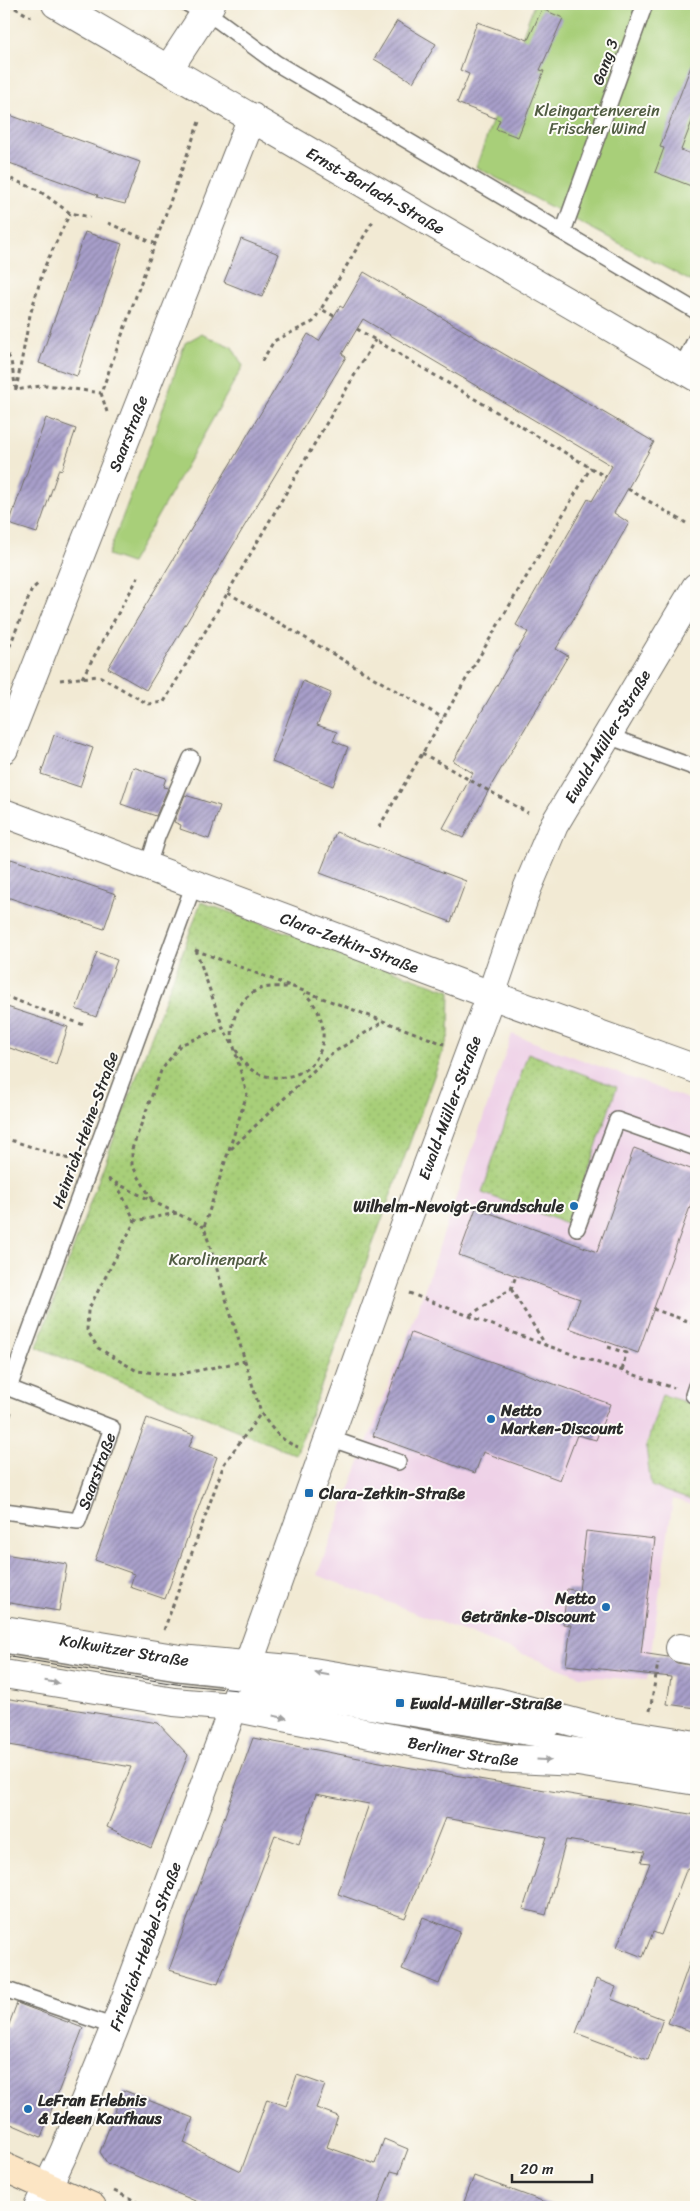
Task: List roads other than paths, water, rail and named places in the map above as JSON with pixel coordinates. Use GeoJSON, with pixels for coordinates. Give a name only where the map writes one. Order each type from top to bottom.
{"type":"FeatureCollection","features":[{"type":"Feature","properties":{"kind":"main road"},"geometry":{"type":"LineString","coordinates":[[4,2167],[43,2197],[99,2197]]}},
{"type":"Feature","properties":{"kind":"street","name":"Ernst-Barlach-Straße"},"geometry":{"type":"LineString","coordinates":[[56,4],[169,68],[689,373]]}},
{"type":"Feature","properties":{"kind":"street"},"geometry":{"type":"LineString","coordinates":[[169,68],[201,7]]}},
{"type":"Feature","properties":{"kind":"street","name":"Saarstraße"},"geometry":{"type":"LineString","coordinates":[[4,749],[252,117]]}},
{"type":"Feature","properties":{"kind":"street","name":"Ewald-Müller-Straße"},"geometry":{"type":"LineString","coordinates":[[240,1685],[384,1284],[491,995],[527,889],[554,825],[696,586]]}},
{"type":"Feature","properties":{"kind":"street","name":"Clara-Zetkin-Straße"},"geometry":{"type":"LineString","coordinates":[[4,813],[491,995],[696,1069]]}},
{"type":"Feature","properties":{"kind":"street","name":"Kolkwitzer Straße"},"geometry":{"type":"LineString","coordinates":[[4,1630],[180,1659],[240,1685]]}},
{"type":"Feature","properties":{"kind":"street"},"geometry":{"type":"LineString","coordinates":[[4,1674],[174,1702],[301,1670],[497,1702],[603,1730],[696,1745]]}},
{"type":"Feature","properties":{"kind":"street","name":"Berliner Straße"},"geometry":{"type":"LineString","coordinates":[[240,1685],[493,1758],[578,1762],[696,1781]]}},
{"type":"Feature","properties":{"kind":"street","name":"Friedrich-Hebbel-Straße"},"geometry":{"type":"LineString","coordinates":[[43,2197],[115,2027],[240,1685]]}},
{"type":"Feature","properties":{"kind":"lane","name":"Gang 3"},"geometry":{"type":"LineString","coordinates":[[563,232],[567,216],[645,4]]}},
{"type":"Feature","properties":{"kind":"lane"},"geometry":{"type":"LineString","coordinates":[[201,7],[276,63],[696,311]]}},
{"type":"Feature","properties":{"kind":"lane"},"geometry":{"type":"LineString","coordinates":[[689,373],[696,339]]}},
{"type":"Feature","properties":{"kind":"lane"},"geometry":{"type":"LineString","coordinates":[[608,736],[696,768]]}},
{"type":"Feature","properties":{"kind":"lane"},"geometry":{"type":"LineString","coordinates":[[148,866],[157,837],[191,758]]}},
{"type":"Feature","properties":{"kind":"lane","name":"Heinrich-Heine-Straße"},"geometry":{"type":"LineString","coordinates":[[8,1388],[194,884]]}},
{"type":"Feature","properties":{"kind":"lane"},"geometry":{"type":"LineString","coordinates":[[577,1228],[617,1120],[696,1148]]}},
{"type":"Feature","properties":{"kind":"lane","name":"Saarstraße"},"geometry":{"type":"LineString","coordinates":[[4,1511],[78,1521],[112,1428],[8,1388]]}},
{"type":"Feature","properties":{"kind":"lane"},"geometry":{"type":"LineString","coordinates":[[326,1447],[398,1462]]}},
{"type":"Feature","properties":{"kind":"lane"},"geometry":{"type":"LineString","coordinates":[[4,1645],[178,1673],[696,1765]]}},
{"type":"Feature","properties":{"kind":"lane"},"geometry":{"type":"LineString","coordinates":[[240,1685],[400,1703],[696,1754]]}},
{"type":"Feature","properties":{"kind":"lane"},"geometry":{"type":"LineString","coordinates":[[4,1989],[115,2027]]}},
{"type":"Feature","properties":{"kind":"tram line"},"geometry":{"type":"LineString","coordinates":[[4,1656],[176,1684],[238,1690]]}},
{"type":"Feature","properties":{"kind":"place","name":"Wilhelm-Nevoigt-Grundschule"},"geometry":{"type":"Point","coordinates":[574,1206]}},
{"type":"Feature","properties":{"kind":"place","name":"Netto Marken-Discount"},"geometry":{"type":"Point","coordinates":[491,1419]}},
{"type":"Feature","properties":{"kind":"place","name":"Clara-Zetkin-Straße"},"geometry":{"type":"Point","coordinates":[309,1493]}},
{"type":"Feature","properties":{"kind":"place","name":"Netto Getränke-Discount"},"geometry":{"type":"Point","coordinates":[606,1607]}},
{"type":"Feature","properties":{"kind":"place","name":"Ewald-Müller-Straße"},"geometry":{"type":"Point","coordinates":[400,1703]}},
{"type":"Feature","properties":{"kind":"place","name":"LeFran Erlebnis & Ideen Kaufhaus"},"geometry":{"type":"Point","coordinates":[28,2109]}},
{"type":"Feature","properties":{"kind":"park label","name":"Kleingartenverein Frischer Wind"},"geometry":{"type":"Point","coordinates":[597,119]}},
{"type":"Feature","properties":{"kind":"park label","name":"Karolinenpark"},"geometry":{"type":"Point","coordinates":[218,1259]}}]}
